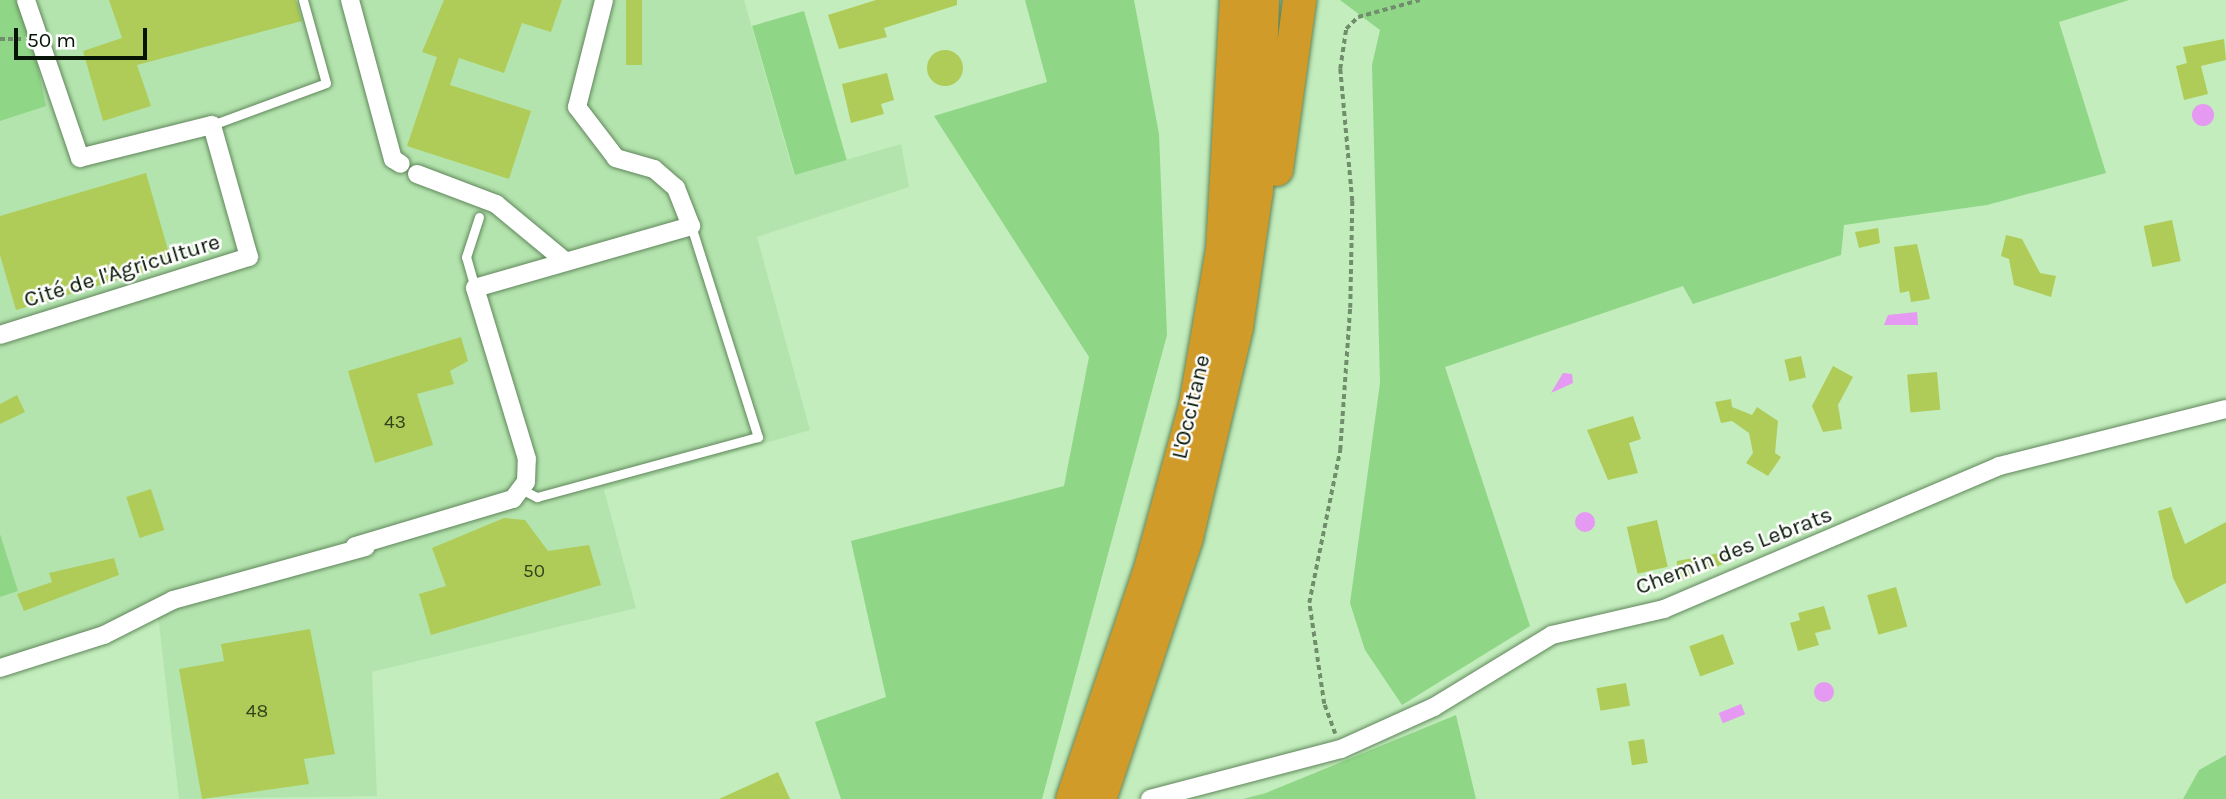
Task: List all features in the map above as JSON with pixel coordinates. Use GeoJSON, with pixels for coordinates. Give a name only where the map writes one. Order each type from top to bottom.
{"type":"FeatureCollection","features":[{"type":"Feature","properties":{"kind":"highway"},"geometry":{"type":"LineString","coordinates":[[1216,0],[1222,249]]}},
{"type":"Feature","properties":{"kind":"highway","name":"L'Occitane"},"geometry":{"type":"LineString","coordinates":[[1072,799],[1155,552],[1195,405],[1222,249],[1236,0]]}},
{"type":"Feature","properties":{"kind":"highway","name":"L'Occitane"},"geometry":{"type":"LineString","coordinates":[[1099,799],[1186,537],[1236,327],[1256,190],[1262,0]]}},
{"type":"Feature","properties":{"kind":"highway"},"geometry":{"type":"LineString","coordinates":[[1236,327],[1266,234],[1299,0]]}},
{"type":"Feature","properties":{"kind":"street"},"geometry":{"type":"LineString","coordinates":[[26,0],[80,158],[212,125]]}},
{"type":"Feature","properties":{"kind":"street"},"geometry":{"type":"LineString","coordinates":[[350,0],[388,146],[409,169],[496,204],[565,261]]}},
{"type":"Feature","properties":{"kind":"street"},"geometry":{"type":"LineString","coordinates":[[0,668],[104,635],[173,600],[513,499],[521,489],[527,459],[475,288],[691,226],[676,188],[653,169],[616,158],[584,124],[577,107],[583,64],[604,0]]}},
{"type":"Feature","properties":{"kind":"street","name":"Cité de l'Agriculture"},"geometry":{"type":"LineString","coordinates":[[0,335],[249,257],[212,125]]}},
{"type":"Feature","properties":{"kind":"street","name":"Chemin des Lebrats"},"geometry":{"type":"LineString","coordinates":[[1150,799],[1341,749],[1434,707],[1552,635],[1664,609],[1999,466],[2226,410]]}},
{"type":"Feature","properties":{"kind":"lane"},"geometry":{"type":"LineString","coordinates":[[212,125],[326,83],[303,0]]}},
{"type":"Feature","properties":{"kind":"lane"},"geometry":{"type":"LineString","coordinates":[[475,288],[466,257],[479,217]]}},
{"type":"Feature","properties":{"kind":"lane"},"geometry":{"type":"LineString","coordinates":[[521,489],[537,497],[758,437],[691,226]]}},
{"type":"Feature","properties":{"kind":"path"},"geometry":{"type":"LineString","coordinates":[[1341,749],[1324,704],[1309,603],[1340,450],[1350,308],[1352,201],[1340,69],[1346,29],[1358,17],[1420,0]]}},
{"type":"Feature","properties":{"kind":"path"},"geometry":{"type":"LineString","coordinates":[[0,39],[38,34]]}},
{"type":"Feature","properties":{"kind":"shaded area"},"geometry":{"type":"Polygon","coordinates":[[[0,0],[744,0],[794,175],[901,144],[909,187],[757,237],[810,430],[604,490],[636,608],[372,672],[377,796],[179,799],[157,606],[0,668],[0,0]]]}},
{"type":"Feature","properties":{"kind":"shaded area"},"geometry":{"type":"Polygon","coordinates":[[[0,0],[18,0],[29,25],[46,106],[0,121],[0,0]]]}},
{"type":"Feature","properties":{"kind":"shaded area"},"geometry":{"type":"Polygon","coordinates":[[[1025,0],[1134,0],[1159,134],[1167,335],[1042,799],[841,799],[815,722],[886,697],[851,541],[1064,486],[1089,357],[934,116],[1047,82],[1025,0]]]}},
{"type":"Feature","properties":{"kind":"shaded area"},"geometry":{"type":"Polygon","coordinates":[[[1340,0],[2129,0],[2059,22],[2106,173],[1987,205],[1844,225],[1841,255],[1693,304],[1683,286],[1445,367],[1530,626],[1402,705],[1365,650],[1350,603],[1380,383],[1372,65],[1380,30],[1340,0]]]}},
{"type":"Feature","properties":{"kind":"shaded area"},"geometry":{"type":"Polygon","coordinates":[[[804,11],[847,160],[795,175],[752,26],[804,11]]]}},
{"type":"Feature","properties":{"kind":"shaded area"},"geometry":{"type":"Polygon","coordinates":[[[2203,104],[2211,107],[2214,115],[2211,123],[2203,126],[2195,123],[2192,115],[2195,107],[2203,104]]]}},
{"type":"Feature","properties":{"kind":"shaded area"},"geometry":{"type":"Polygon","coordinates":[[[1917,312],[1918,325],[1884,325],[1888,315],[1917,312]]]}},
{"type":"Feature","properties":{"kind":"shaded area"},"geometry":{"type":"Polygon","coordinates":[[[1563,373],[1572,374],[1573,383],[1551,393],[1563,373]]]}},
{"type":"Feature","properties":{"kind":"shaded area"},"geometry":{"type":"Polygon","coordinates":[[[1585,512],[1592,515],[1595,522],[1592,529],[1585,532],[1578,529],[1575,522],[1578,515],[1585,512]]]}},
{"type":"Feature","properties":{"kind":"shaded area"},"geometry":{"type":"Polygon","coordinates":[[[0,534],[18,591],[0,597],[0,534]]]}},
{"type":"Feature","properties":{"kind":"shaded area"},"geometry":{"type":"Polygon","coordinates":[[[1824,682],[1831,685],[1834,692],[1831,699],[1824,702],[1817,699],[1814,692],[1817,685],[1824,682]]]}},
{"type":"Feature","properties":{"kind":"shaded area"},"geometry":{"type":"Polygon","coordinates":[[[1741,704],[1745,714],[1723,723],[1719,713],[1741,704]]]}},
{"type":"Feature","properties":{"kind":"shaded area"},"geometry":{"type":"Polygon","coordinates":[[[1456,715],[1476,799],[1243,799],[1266,793],[1456,715]]]}},
{"type":"Feature","properties":{"kind":"shaded area"},"geometry":{"type":"Polygon","coordinates":[[[2226,755],[2226,799],[2183,799],[2199,770],[2226,755]]]}},
{"type":"Feature","properties":{"kind":"building"},"geometry":{"type":"Polygon","coordinates":[[[109,0],[296,0],[302,21],[137,65],[151,106],[103,121],[83,51],[122,38],[109,0]]]}},
{"type":"Feature","properties":{"kind":"building"},"geometry":{"type":"Polygon","coordinates":[[[444,0],[562,0],[551,32],[522,23],[504,73],[459,58],[450,85],[531,111],[509,179],[407,146],[437,57],[422,52],[444,0]]]}},
{"type":"Feature","properties":{"kind":"building"},"geometry":{"type":"Polygon","coordinates":[[[626,0],[642,0],[642,65],[626,65],[626,0]]]}},
{"type":"Feature","properties":{"kind":"building"},"geometry":{"type":"Polygon","coordinates":[[[876,0],[957,0],[957,5],[884,28],[887,37],[839,49],[828,15],[876,0]]]}},
{"type":"Feature","properties":{"kind":"building"},"geometry":{"type":"Polygon","coordinates":[[[2224,39],[2226,60],[2201,66],[2208,94],[2184,100],[2176,66],[2187,63],[2183,47],[2224,39]]]}},
{"type":"Feature","properties":{"kind":"building"},"geometry":{"type":"Polygon","coordinates":[[[945,50],[958,55],[963,68],[958,81],[945,86],[932,81],[927,68],[932,55],[945,50]]]}},
{"type":"Feature","properties":{"kind":"building"},"geometry":{"type":"Polygon","coordinates":[[[887,73],[894,100],[881,104],[884,114],[851,123],[842,84],[887,73]]]}},
{"type":"Feature","properties":{"kind":"building"},"geometry":{"type":"Polygon","coordinates":[[[146,173],[172,264],[16,310],[0,255],[0,216],[146,173]]]}},
{"type":"Feature","properties":{"kind":"building"},"geometry":{"type":"Polygon","coordinates":[[[2172,220],[2181,261],[2152,267],[2144,226],[2172,220]]]}},
{"type":"Feature","properties":{"kind":"building"},"geometry":{"type":"Polygon","coordinates":[[[1878,228],[1880,243],[1859,248],[1855,232],[1878,228]]]}},
{"type":"Feature","properties":{"kind":"building"},"geometry":{"type":"Polygon","coordinates":[[[2006,235],[2022,239],[2040,273],[2056,276],[2051,297],[2014,285],[2009,259],[2001,256],[2006,235]]]}},
{"type":"Feature","properties":{"kind":"building"},"geometry":{"type":"Polygon","coordinates":[[[1917,244],[1930,299],[1911,302],[1909,291],[1900,293],[1894,247],[1917,244]]]}},
{"type":"Feature","properties":{"kind":"building"},"geometry":{"type":"Polygon","coordinates":[[[461,337],[468,361],[450,371],[454,384],[417,394],[433,445],[375,463],[348,371],[461,337]]]}},
{"type":"Feature","properties":{"kind":"building"},"geometry":{"type":"Polygon","coordinates":[[[1801,356],[1806,377],[1789,381],[1784,360],[1801,356]]]}},
{"type":"Feature","properties":{"kind":"building"},"geometry":{"type":"Polygon","coordinates":[[[1833,366],[1853,377],[1838,405],[1842,429],[1823,432],[1812,406],[1833,366]]]}},
{"type":"Feature","properties":{"kind":"building"},"geometry":{"type":"Polygon","coordinates":[[[1937,372],[1940,410],[1910,412],[1907,375],[1937,372]]]}},
{"type":"Feature","properties":{"kind":"building"},"geometry":{"type":"Polygon","coordinates":[[[17,395],[25,412],[0,424],[0,404],[17,395]]]}},
{"type":"Feature","properties":{"kind":"building"},"geometry":{"type":"Polygon","coordinates":[[[1731,399],[1732,407],[1752,415],[1757,407],[1778,421],[1775,453],[1781,457],[1768,476],[1746,463],[1753,453],[1749,433],[1732,421],[1721,423],[1715,402],[1731,399]]]}},
{"type":"Feature","properties":{"kind":"building"},"geometry":{"type":"Polygon","coordinates":[[[1633,416],[1641,439],[1629,443],[1638,473],[1608,480],[1587,430],[1633,416]]]}},
{"type":"Feature","properties":{"kind":"building"},"geometry":{"type":"Polygon","coordinates":[[[151,489],[164,530],[140,538],[126,497],[151,489]]]}},
{"type":"Feature","properties":{"kind":"building"},"geometry":{"type":"Polygon","coordinates":[[[2171,507],[2185,544],[2226,522],[2226,583],[2186,604],[2173,578],[2158,511],[2171,507]]]}},
{"type":"Feature","properties":{"kind":"building"},"geometry":{"type":"Polygon","coordinates":[[[504,518],[525,520],[548,551],[589,545],[601,585],[431,635],[419,594],[446,586],[432,548],[504,518]]]}},
{"type":"Feature","properties":{"kind":"building"},"geometry":{"type":"Polygon","coordinates":[[[1657,520],[1668,567],[1638,574],[1627,527],[1657,520]]]}},
{"type":"Feature","properties":{"kind":"building"},"geometry":{"type":"Polygon","coordinates":[[[1725,552],[1728,562],[1676,583],[1677,561],[1725,552]]]}},
{"type":"Feature","properties":{"kind":"building"},"geometry":{"type":"Polygon","coordinates":[[[114,558],[119,575],[24,611],[17,594],[52,582],[49,573],[114,558]]]}},
{"type":"Feature","properties":{"kind":"building"},"geometry":{"type":"Polygon","coordinates":[[[1896,587],[1907,626],[1878,635],[1867,595],[1896,587]]]}},
{"type":"Feature","properties":{"kind":"building"},"geometry":{"type":"Polygon","coordinates":[[[1824,606],[1831,629],[1815,633],[1819,645],[1798,651],[1790,623],[1800,620],[1798,613],[1824,606]]]}},
{"type":"Feature","properties":{"kind":"building"},"geometry":{"type":"Polygon","coordinates":[[[310,629],[335,754],[304,759],[309,784],[202,799],[179,669],[224,661],[221,644],[310,629]]]}},
{"type":"Feature","properties":{"kind":"building"},"geometry":{"type":"Polygon","coordinates":[[[1723,634],[1734,664],[1700,676],[1689,646],[1723,634]]]}},
{"type":"Feature","properties":{"kind":"building"},"geometry":{"type":"Polygon","coordinates":[[[1626,683],[1630,706],[1600,711],[1596,688],[1626,683]]]}},
{"type":"Feature","properties":{"kind":"building"},"geometry":{"type":"Polygon","coordinates":[[[1644,739],[1648,763],[1632,765],[1628,742],[1644,739]]]}},
{"type":"Feature","properties":{"kind":"building"},"geometry":{"type":"Polygon","coordinates":[[[778,772],[790,799],[719,799],[778,772]]]}}]}
